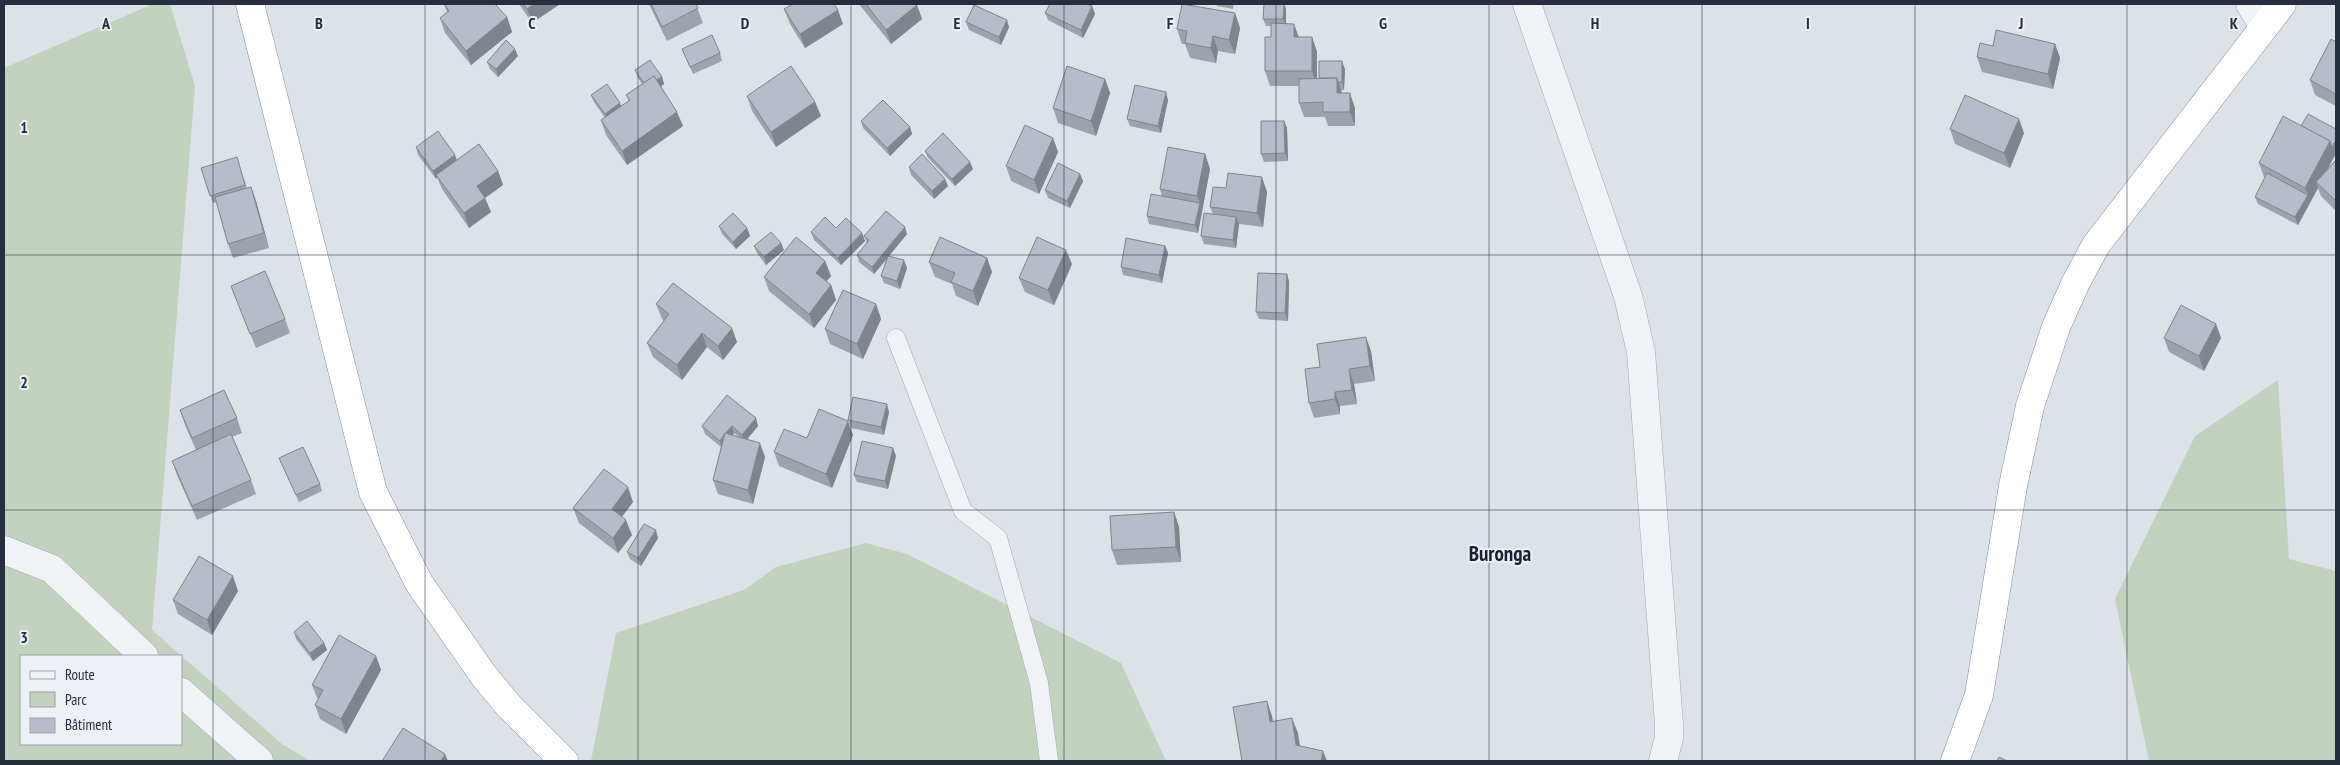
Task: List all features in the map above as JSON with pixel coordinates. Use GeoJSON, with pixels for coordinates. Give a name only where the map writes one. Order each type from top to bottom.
{"type":"FeatureCollection","features":[{"type":"Feature","properties":{"kind":"highway"},"geometry":{"type":"LineString","coordinates":[[250,4],[372,492],[419,582],[484,676],[508,705],[564,761]]}},
{"type":"Feature","properties":{"kind":"highway"},"geometry":{"type":"LineString","coordinates":[[1955,761],[1978,695],[2013,486],[2030,406],[2056,327],[2076,282],[2096,246],[2282,4]]}},
{"type":"Feature","properties":{"kind":"street"},"geometry":{"type":"LineString","coordinates":[[1527,4],[1628,296],[1641,352],[1669,724],[1669,738],[1663,761]]}},
{"type":"Feature","properties":{"kind":"street"},"geometry":{"type":"LineString","coordinates":[[2250,4],[2264,27]]}},
{"type":"Feature","properties":{"kind":"street"},"geometry":{"type":"LineString","coordinates":[[4,550],[52,569],[143,655]]}},
{"type":"Feature","properties":{"kind":"street"},"geometry":{"type":"LineString","coordinates":[[182,693],[259,761]]}},
{"type":"Feature","properties":{"kind":"lane"},"geometry":{"type":"LineString","coordinates":[[896,338],[963,511],[998,538],[1039,683],[1049,761]]}},
{"type":"Feature","properties":{"kind":"green space"},"geometry":{"type":"Polygon","coordinates":[[[153,4],[170,4],[195,86],[152,630],[181,655],[20,655],[20,745],[182,745],[182,656],[282,744],[310,761],[4,761],[4,68],[153,4]]]}},
{"type":"Feature","properties":{"kind":"green space"},"geometry":{"type":"Polygon","coordinates":[[[2278,380],[2289,559],[2336,571],[2336,761],[2149,761],[2115,599],[2195,436],[2278,380]]]}},
{"type":"Feature","properties":{"kind":"green space"},"geometry":{"type":"Polygon","coordinates":[[[866,543],[907,554],[1121,663],[1166,761],[591,761],[616,633],[744,590],[776,567],[866,543]]]}},
{"type":"Feature","properties":{"kind":"building"},"geometry":{"type":"Polygon","coordinates":[[[444,4],[495,4],[507,17],[466,51],[440,18],[449,11],[444,4]]]}},
{"type":"Feature","properties":{"kind":"building"},"geometry":{"type":"Polygon","coordinates":[[[523,4],[534,4],[527,9],[523,4]]]}},
{"type":"Feature","properties":{"kind":"building"},"geometry":{"type":"Polygon","coordinates":[[[651,4],[696,4],[698,8],[662,27],[651,4]]]}},
{"type":"Feature","properties":{"kind":"building"},"geometry":{"type":"Polygon","coordinates":[[[793,4],[834,4],[838,10],[800,34],[784,9],[793,4]]]}},
{"type":"Feature","properties":{"kind":"building"},"geometry":{"type":"Polygon","coordinates":[[[866,4],[916,4],[917,5],[886,30],[866,4]]]}},
{"type":"Feature","properties":{"kind":"building"},"geometry":{"type":"Polygon","coordinates":[[[1050,4],[1087,4],[1092,6],[1081,30],[1045,13],[1050,4]]]}},
{"type":"Feature","properties":{"kind":"building"},"geometry":{"type":"Polygon","coordinates":[[[1182,4],[1235,13],[1229,40],[1213,36],[1211,48],[1185,43],[1187,31],[1177,29],[1182,4]]]}},
{"type":"Feature","properties":{"kind":"building"},"geometry":{"type":"Polygon","coordinates":[[[1264,4],[1284,4],[1283,19],[1263,19],[1264,4]]]}},
{"type":"Feature","properties":{"kind":"building"},"geometry":{"type":"Polygon","coordinates":[[[974,5],[1007,20],[999,37],[966,22],[974,5]]]}},
{"type":"Feature","properties":{"kind":"building"},"geometry":{"type":"Polygon","coordinates":[[[1271,23],[1294,24],[1294,37],[1312,37],[1312,71],[1265,71],[1265,37],[1271,37],[1271,23]]]}},
{"type":"Feature","properties":{"kind":"building"},"geometry":{"type":"Polygon","coordinates":[[[1996,30],[2055,44],[2048,74],[1977,57],[1980,43],[1993,46],[1996,30]]]}},
{"type":"Feature","properties":{"kind":"building"},"geometry":{"type":"Polygon","coordinates":[[[712,35],[720,53],[690,67],[682,49],[712,35]]]}},
{"type":"Feature","properties":{"kind":"building"},"geometry":{"type":"Polygon","coordinates":[[[2331,39],[2336,42],[2336,94],[2310,80],[2331,39]]]}},
{"type":"Feature","properties":{"kind":"building"},"geometry":{"type":"Polygon","coordinates":[[[506,40],[515,49],[496,69],[487,62],[506,40]]]}},
{"type":"Feature","properties":{"kind":"building"},"geometry":{"type":"Polygon","coordinates":[[[650,60],[662,77],[656,80],[654,76],[644,83],[635,70],[650,60]]]}},
{"type":"Feature","properties":{"kind":"building"},"geometry":{"type":"Polygon","coordinates":[[[1319,61],[1342,61],[1342,82],[1338,82],[1337,78],[1319,78],[1319,61]]]}},
{"type":"Feature","properties":{"kind":"building"},"geometry":{"type":"Polygon","coordinates":[[[791,66],[815,102],[771,132],[747,96],[791,66]]]}},
{"type":"Feature","properties":{"kind":"building"},"geometry":{"type":"Polygon","coordinates":[[[1067,66],[1105,79],[1091,121],[1053,108],[1067,66]]]}},
{"type":"Feature","properties":{"kind":"building"},"geometry":{"type":"Polygon","coordinates":[[[654,76],[677,112],[622,151],[601,120],[630,100],[626,95],[654,76]]]}},
{"type":"Feature","properties":{"kind":"building"},"geometry":{"type":"Polygon","coordinates":[[[1337,78],[1337,93],[1350,93],[1350,112],[1323,112],[1323,102],[1299,103],[1299,79],[1337,78]]]}},
{"type":"Feature","properties":{"kind":"building"},"geometry":{"type":"Polygon","coordinates":[[[607,84],[620,103],[605,114],[591,95],[607,84]]]}},
{"type":"Feature","properties":{"kind":"building"},"geometry":{"type":"Polygon","coordinates":[[[1135,85],[1166,92],[1158,126],[1127,119],[1135,85]]]}},
{"type":"Feature","properties":{"kind":"building"},"geometry":{"type":"Polygon","coordinates":[[[1965,95],[2019,119],[2004,153],[1950,129],[1965,95]]]}},
{"type":"Feature","properties":{"kind":"building"},"geometry":{"type":"Polygon","coordinates":[[[883,100],[910,127],[887,148],[861,121],[883,100]]]}},
{"type":"Feature","properties":{"kind":"building"},"geometry":{"type":"Polygon","coordinates":[[[2308,114],[2336,129],[2336,140],[2332,147],[2330,141],[2301,126],[2308,114]]]}},
{"type":"Feature","properties":{"kind":"building"},"geometry":{"type":"Polygon","coordinates":[[[2283,116],[2330,141],[2305,188],[2259,163],[2283,116]]]}},
{"type":"Feature","properties":{"kind":"building"},"geometry":{"type":"Polygon","coordinates":[[[1261,121],[1284,121],[1285,153],[1261,154],[1261,121]]]}},
{"type":"Feature","properties":{"kind":"building"},"geometry":{"type":"Polygon","coordinates":[[[1025,125],[1053,138],[1034,180],[1006,166],[1025,125]]]}},
{"type":"Feature","properties":{"kind":"building"},"geometry":{"type":"Polygon","coordinates":[[[438,131],[455,155],[433,171],[416,147],[438,131]]]}},
{"type":"Feature","properties":{"kind":"building"},"geometry":{"type":"Polygon","coordinates":[[[943,133],[970,162],[952,179],[925,151],[943,133]]]}},
{"type":"Feature","properties":{"kind":"building"},"geometry":{"type":"Polygon","coordinates":[[[479,144],[498,171],[477,186],[485,198],[464,213],[436,175],[479,144]]]}},
{"type":"Feature","properties":{"kind":"building"},"geometry":{"type":"Polygon","coordinates":[[[1168,147],[1205,154],[1197,196],[1160,189],[1168,147]]]}},
{"type":"Feature","properties":{"kind":"building"},"geometry":{"type":"Polygon","coordinates":[[[922,154],[945,179],[932,191],[909,167],[922,154]]]}},
{"type":"Feature","properties":{"kind":"building"},"geometry":{"type":"Polygon","coordinates":[[[237,157],[245,185],[210,196],[201,168],[237,157]]]}},
{"type":"Feature","properties":{"kind":"building"},"geometry":{"type":"Polygon","coordinates":[[[2336,160],[2336,201],[2316,182],[2336,160]]]}},
{"type":"Feature","properties":{"kind":"building"},"geometry":{"type":"Polygon","coordinates":[[[1058,163],[1080,174],[1067,201],[1045,190],[1058,163]]]}},
{"type":"Feature","properties":{"kind":"building"},"geometry":{"type":"Polygon","coordinates":[[[1228,173],[1262,177],[1257,213],[1210,207],[1213,187],[1226,188],[1228,173]]]}},
{"type":"Feature","properties":{"kind":"building"},"geometry":{"type":"Polygon","coordinates":[[[2267,173],[2308,195],[2295,217],[2255,197],[2267,173]]]}},
{"type":"Feature","properties":{"kind":"building"},"geometry":{"type":"Polygon","coordinates":[[[251,187],[264,233],[228,244],[215,197],[251,187]]]}},
{"type":"Feature","properties":{"kind":"building"},"geometry":{"type":"Polygon","coordinates":[[[1151,194],[1200,203],[1195,225],[1147,216],[1151,194]]]}},
{"type":"Feature","properties":{"kind":"building"},"geometry":{"type":"Polygon","coordinates":[[[886,211],[905,227],[872,267],[857,255],[869,240],[864,236],[886,211]]]}},
{"type":"Feature","properties":{"kind":"building"},"geometry":{"type":"Polygon","coordinates":[[[733,213],[747,228],[733,242],[719,226],[733,213]]]}},
{"type":"Feature","properties":{"kind":"building"},"geometry":{"type":"Polygon","coordinates":[[[1204,213],[1236,217],[1233,240],[1201,236],[1204,213]]]}},
{"type":"Feature","properties":{"kind":"building"},"geometry":{"type":"Polygon","coordinates":[[[825,217],[836,228],[846,218],[862,233],[838,258],[811,232],[825,217]]]}},
{"type":"Feature","properties":{"kind":"building"},"geometry":{"type":"Polygon","coordinates":[[[771,232],[781,243],[764,257],[754,246],[771,232]]]}},
{"type":"Feature","properties":{"kind":"building"},"geometry":{"type":"Polygon","coordinates":[[[796,237],[825,261],[816,273],[831,285],[809,314],[764,277],[796,237]]]}},
{"type":"Feature","properties":{"kind":"building"},"geometry":{"type":"Polygon","coordinates":[[[940,237],[987,258],[973,291],[951,282],[955,273],[929,262],[940,237]]]}},
{"type":"Feature","properties":{"kind":"building"},"geometry":{"type":"Polygon","coordinates":[[[1037,237],[1066,250],[1048,290],[1019,278],[1037,237]]]}},
{"type":"Feature","properties":{"kind":"building"},"geometry":{"type":"Polygon","coordinates":[[[1126,238],[1165,246],[1159,275],[1121,267],[1126,238]]]}},
{"type":"Feature","properties":{"kind":"building"},"geometry":{"type":"Polygon","coordinates":[[[888,256],[904,260],[897,281],[881,276],[888,256]]]}},
{"type":"Feature","properties":{"kind":"building"},"geometry":{"type":"Polygon","coordinates":[[[265,271],[285,319],[250,334],[231,286],[265,271]]]}},
{"type":"Feature","properties":{"kind":"building"},"geometry":{"type":"Polygon","coordinates":[[[1258,273],[1287,274],[1285,313],[1256,312],[1258,273]]]}},
{"type":"Feature","properties":{"kind":"building"},"geometry":{"type":"Polygon","coordinates":[[[673,283],[732,328],[718,346],[702,333],[677,365],[647,343],[669,314],[656,304],[673,283]]]}},
{"type":"Feature","properties":{"kind":"building"},"geometry":{"type":"Polygon","coordinates":[[[843,290],[876,304],[857,344],[825,329],[843,290]]]}},
{"type":"Feature","properties":{"kind":"building"},"geometry":{"type":"Polygon","coordinates":[[[2181,305],[2216,324],[2199,356],[2164,338],[2181,305]]]}},
{"type":"Feature","properties":{"kind":"building"},"geometry":{"type":"Polygon","coordinates":[[[1366,337],[1370,366],[1349,369],[1352,390],[1335,392],[1335,399],[1309,403],[1305,369],[1320,367],[1317,344],[1366,337]]]}},
{"type":"Feature","properties":{"kind":"building"},"geometry":{"type":"Polygon","coordinates":[[[224,390],[237,418],[192,438],[180,410],[224,390]]]}},
{"type":"Feature","properties":{"kind":"building"},"geometry":{"type":"Polygon","coordinates":[[[727,395],[756,418],[742,435],[732,426],[720,441],[702,426],[727,395]]]}},
{"type":"Feature","properties":{"kind":"building"},"geometry":{"type":"Polygon","coordinates":[[[853,397],[887,404],[881,427],[848,420],[853,397]]]}},
{"type":"Feature","properties":{"kind":"building"},"geometry":{"type":"Polygon","coordinates":[[[819,409],[848,421],[826,474],[774,452],[784,429],[807,438],[819,409]]]}},
{"type":"Feature","properties":{"kind":"building"},"geometry":{"type":"Polygon","coordinates":[[[725,433],[760,443],[748,490],[713,480],[725,433]]]}},
{"type":"Feature","properties":{"kind":"building"},"geometry":{"type":"Polygon","coordinates":[[[231,434],[251,480],[192,506],[172,461],[231,434]]]}},
{"type":"Feature","properties":{"kind":"building"},"geometry":{"type":"Polygon","coordinates":[[[862,441],[893,448],[885,481],[854,475],[862,441]]]}},
{"type":"Feature","properties":{"kind":"building"},"geometry":{"type":"Polygon","coordinates":[[[303,447],[320,484],[296,495],[279,458],[303,447]]]}},
{"type":"Feature","properties":{"kind":"building"},"geometry":{"type":"Polygon","coordinates":[[[604,469],[628,487],[612,509],[626,520],[613,538],[573,508],[604,469]]]}},
{"type":"Feature","properties":{"kind":"building"},"geometry":{"type":"Polygon","coordinates":[[[1174,512],[1176,547],[1112,550],[1110,516],[1174,512]]]}},
{"type":"Feature","properties":{"kind":"building"},"geometry":{"type":"Polygon","coordinates":[[[644,524],[656,530],[638,558],[627,552],[644,524]]]}},
{"type":"Feature","properties":{"kind":"building"},"geometry":{"type":"Polygon","coordinates":[[[199,556],[233,576],[207,620],[173,600],[199,556]]]}},
{"type":"Feature","properties":{"kind":"building"},"geometry":{"type":"Polygon","coordinates":[[[307,621],[324,643],[310,653],[294,632],[307,621]]]}},
{"type":"Feature","properties":{"kind":"building"},"geometry":{"type":"Polygon","coordinates":[[[339,635],[376,656],[341,719],[315,705],[323,690],[312,685],[339,635]]]}},
{"type":"Feature","properties":{"kind":"building"},"geometry":{"type":"Polygon","coordinates":[[[1267,701],[1270,722],[1292,718],[1296,745],[1323,751],[1321,761],[1242,761],[1233,707],[1267,701]]]}},
{"type":"Feature","properties":{"kind":"building"},"geometry":{"type":"Polygon","coordinates":[[[403,728],[445,754],[441,761],[382,761],[403,728]]]}},
{"type":"Feature","properties":{"kind":"building"},"geometry":{"type":"Polygon","coordinates":[[[1999,757],[2007,761],[1997,761],[1999,757]]]}},
{"type":"Feature","properties":{"kind":"district","name":"Buronga"},"geometry":{"type":"Point","coordinates":[1500,553]}}]}
